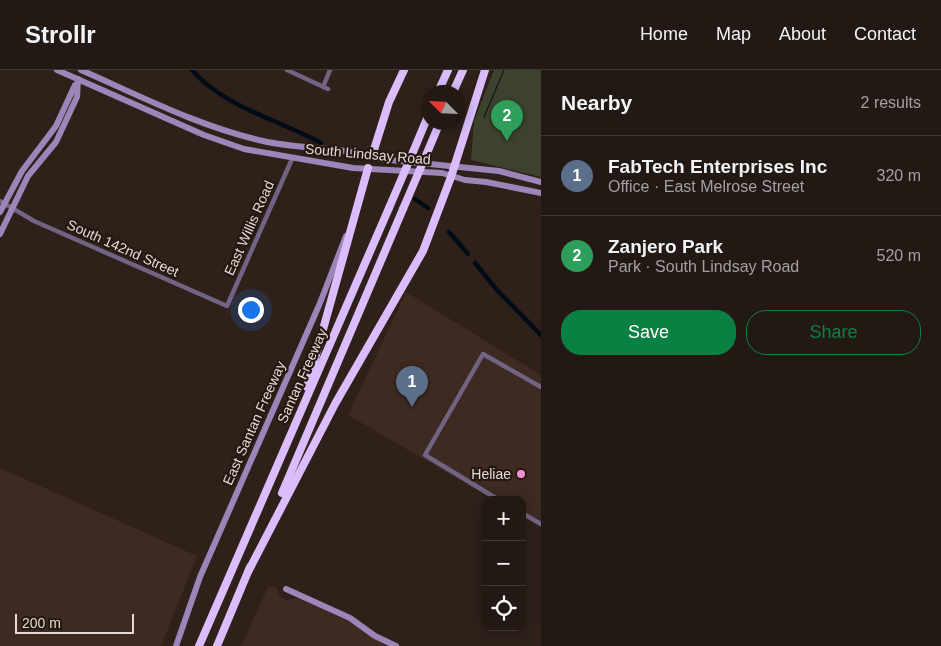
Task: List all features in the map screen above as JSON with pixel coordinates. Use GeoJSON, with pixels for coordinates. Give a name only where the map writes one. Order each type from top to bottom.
{"type":"FeatureCollection","features":[{"type":"Feature","properties":{"kind":"highway"},"geometry":{"type":"LineString","coordinates":[[372,156],[389,102],[404,70]]}},
{"type":"Feature","properties":{"kind":"highway"},"geometry":{"type":"LineString","coordinates":[[441,85],[448,70]]}},
{"type":"Feature","properties":{"kind":"highway"},"geometry":{"type":"LineString","coordinates":[[456,85],[463,70]]}},
{"type":"Feature","properties":{"kind":"highway"},"geometry":{"type":"LineString","coordinates":[[248,572],[328,416],[420,256],[451,177],[486,70]]}},
{"type":"Feature","properties":{"kind":"highway","name":"Santan Freeway"},"geometry":{"type":"LineString","coordinates":[[199,646],[422,130]]}},
{"type":"Feature","properties":{"kind":"highway","name":"Santan Freeway"},"geometry":{"type":"LineString","coordinates":[[217,646],[437,130]]}},
{"type":"Feature","properties":{"kind":"highway"},"geometry":{"type":"LineString","coordinates":[[300,413],[368,168]]}},
{"type":"Feature","properties":{"kind":"main road","name":"South Lindsay Road"},"geometry":{"type":"LineString","coordinates":[[57,70],[225,143],[262,154],[368,168],[442,173],[451,177],[541,193]]}},
{"type":"Feature","properties":{"kind":"main road","name":"South Lindsay Road"},"geometry":{"type":"LineString","coordinates":[[82,70],[186,116],[238,134],[296,147],[364,153],[372,156],[499,171],[541,182]]}},
{"type":"Feature","properties":{"kind":"main road"},"geometry":{"type":"LineString","coordinates":[[0,212],[2,202],[22,171],[56,126],[78,79]]}},
{"type":"Feature","properties":{"kind":"main road"},"geometry":{"type":"LineString","coordinates":[[0,234],[28,176],[56,142],[77,97],[78,79]]}},
{"type":"Feature","properties":{"kind":"main road"},"geometry":{"type":"LineString","coordinates":[[368,168],[372,156]]}},
{"type":"Feature","properties":{"kind":"main road","name":"East Santan Freeway"},"geometry":{"type":"LineString","coordinates":[[176,646],[200,577],[320,303],[356,211]]}},
{"type":"Feature","properties":{"kind":"main road"},"geometry":{"type":"LineString","coordinates":[[286,589],[350,618],[375,636],[396,646]]}},
{"type":"Feature","properties":{"kind":"street"},"geometry":{"type":"LineString","coordinates":[[78,79],[82,70]]}},
{"type":"Feature","properties":{"kind":"street"},"geometry":{"type":"LineString","coordinates":[[286,70],[325,88],[330,70]]}},
{"type":"Feature","properties":{"kind":"street","name":"East Willis Road"},"geometry":{"type":"LineString","coordinates":[[227,306],[292,159]]}},
{"type":"Feature","properties":{"kind":"street","name":"South 142nd Street"},"geometry":{"type":"LineString","coordinates":[[2,202],[74,239],[227,306]]}},
{"type":"Feature","properties":{"kind":"street"},"geometry":{"type":"LineString","coordinates":[[492,496],[425,455],[483,354],[541,387]]}},
{"type":"Feature","properties":{"kind":"street"},"geometry":{"type":"LineString","coordinates":[[526,516],[541,524]]}},
{"type":"Feature","properties":{"kind":"shaded area"},"geometry":{"type":"Polygon","coordinates":[[[406,292],[541,375],[541,527],[526,518],[526,496],[487,496],[348,415],[406,292]]]}},
{"type":"Feature","properties":{"kind":"shaded area"},"geometry":{"type":"Polygon","coordinates":[[[0,468],[197,556],[161,646],[0,646],[0,468]]]}},
{"type":"Feature","properties":{"kind":"shaded area"},"geometry":{"type":"Polygon","coordinates":[[[269,585],[278,589],[279,595],[286,600],[297,598],[350,622],[386,646],[241,646],[269,585]]]}},
{"type":"Feature","properties":{"kind":"green space"},"geometry":{"type":"Polygon","coordinates":[[[494,70],[541,70],[541,177],[471,160],[474,121],[494,70]]]}},
{"type":"Feature","properties":{"kind":"waterway"},"geometry":{"type":"LineString","coordinates":[[192,70],[220,94],[253,112],[321,143]]}},
{"type":"Feature","properties":{"kind":"waterway"},"geometry":{"type":"LineString","coordinates":[[484,117],[504,70]]}},
{"type":"Feature","properties":{"kind":"waterway"},"geometry":{"type":"LineString","coordinates":[[415,199],[428,208]]}},
{"type":"Feature","properties":{"kind":"waterway"},"geometry":{"type":"LineString","coordinates":[[449,232],[468,254]]}},
{"type":"Feature","properties":{"kind":"waterway"},"geometry":{"type":"LineString","coordinates":[[475,263],[497,290],[541,335]]}},
{"type":"Feature","properties":{"kind":"place","name":"Zanjero Park"},"geometry":{"type":"Point","coordinates":[507,141]}},
{"type":"Feature","properties":{"kind":"place","name":"FabTech Enterprises Inc"},"geometry":{"type":"Point","coordinates":[412,407]}},
{"type":"Feature","properties":{"kind":"place","name":"Heliae"},"geometry":{"type":"Point","coordinates":[521,474]}}]}
